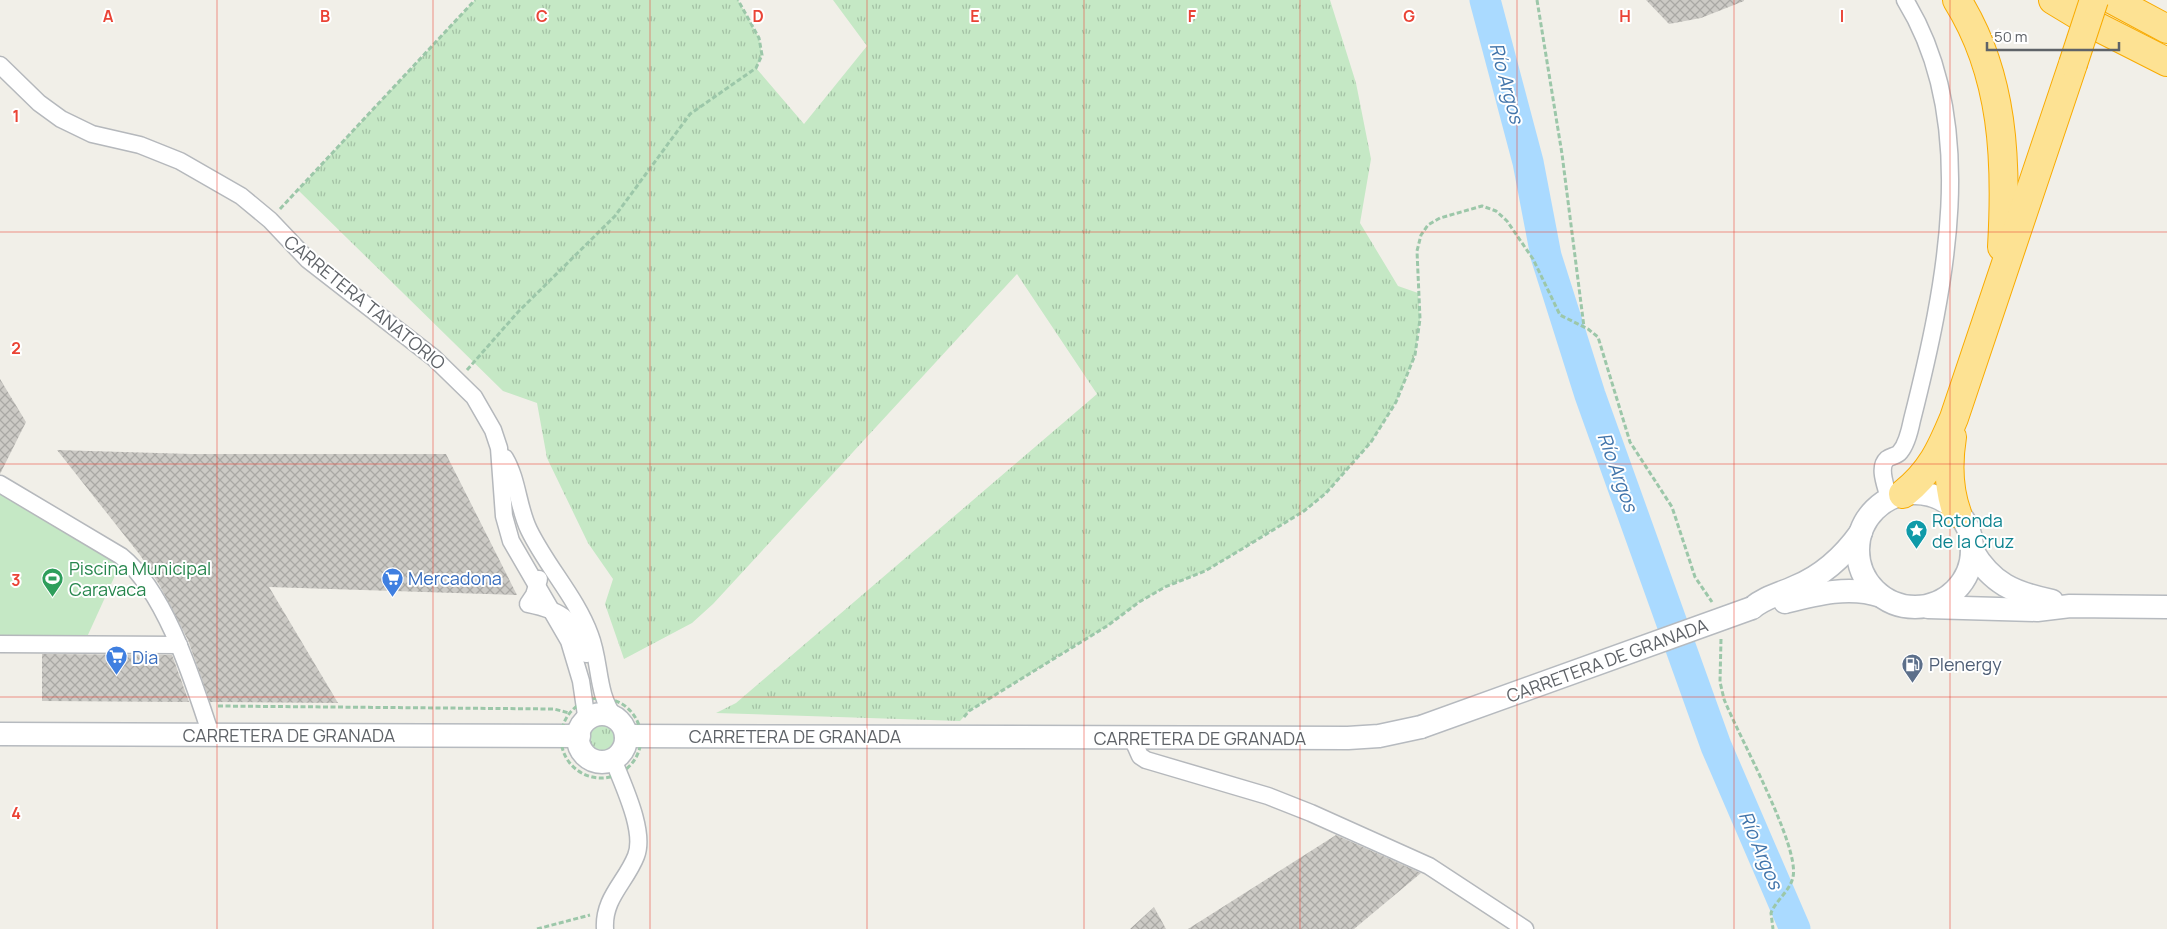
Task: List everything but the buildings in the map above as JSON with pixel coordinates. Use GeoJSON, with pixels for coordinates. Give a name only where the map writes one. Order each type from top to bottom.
{"type":"FeatureCollection","features":[{"type":"Feature","properties":{"kind":"highway"},"geometry":{"type":"LineString","coordinates":[[1957,0],[1983,52],[1997,100],[2004,147],[2004,213],[1997,290]]}},
{"type":"Feature","properties":{"kind":"highway"},"geometry":{"type":"LineString","coordinates":[[2053,0],[2096,26],[2167,62]]}},
{"type":"Feature","properties":{"kind":"highway"},"geometry":{"type":"LineString","coordinates":[[1896,496],[1922,478],[1931,466],[1954,418],[2094,0]]}},
{"type":"Feature","properties":{"kind":"highway"},"geometry":{"type":"LineString","coordinates":[[2113,0],[2167,29]]}},
{"type":"Feature","properties":{"kind":"highway"},"geometry":{"type":"LineString","coordinates":[[1954,418],[1950,477],[1957,512]]}},
{"type":"Feature","properties":{"kind":"main road"},"geometry":{"type":"LineString","coordinates":[[2070,606],[2032,597],[1996,581],[1983,568],[1972,550],[1969,534],[1957,512],[1939,498],[1922,493],[1896,496],[1871,513],[1860,532],[1858,552],[1861,569],[1869,584],[1881,596],[1904,606],[2037,610],[2070,606],[2167,607]]}},
{"type":"Feature","properties":{"kind":"main road","name":"CARRETERA DE GRANADA"},"geometry":{"type":"LineString","coordinates":[[1752,608],[1764,599],[1796,587],[1821,573],[1845,552],[1860,532]]}},
{"type":"Feature","properties":{"kind":"main road"},"geometry":{"type":"LineString","coordinates":[[1921,607],[1937,603],[1954,592],[1968,570],[1972,550]]}},
{"type":"Feature","properties":{"kind":"main road","name":"CARRETERA DE GRANADA"},"geometry":{"type":"LineString","coordinates":[[0,734],[211,735],[575,722],[602,714],[628,730],[1132,738],[1348,738],[1379,736],[1421,727],[1752,608],[1777,605],[1836,592],[1862,591],[1881,596]]}},
{"type":"Feature","properties":{"kind":"main road"},"geometry":{"type":"LineString","coordinates":[[575,722],[582,750],[586,755],[616,767],[628,730]]}},
{"type":"Feature","properties":{"kind":"street"},"geometry":{"type":"LineString","coordinates":[[1896,496],[1883,467],[1887,460],[1896,455],[1904,446],[1911,427],[1926,365],[1941,285],[1947,234],[1949,180],[1948,131],[1943,92],[1930,49],[1905,0]]}},
{"type":"Feature","properties":{"kind":"street","name":"CARRETERA TANATORIO"},"geometry":{"type":"LineString","coordinates":[[0,65],[39,103],[61,119],[92,134],[140,145],[180,161],[241,196],[270,220],[308,260],[396,326],[459,380],[474,397],[493,430],[499,448]]}},
{"type":"Feature","properties":{"kind":"street"},"geometry":{"type":"LineString","coordinates":[[499,448],[507,462],[530,532],[587,627],[597,659],[602,692]]}},
{"type":"Feature","properties":{"kind":"street"},"geometry":{"type":"LineString","coordinates":[[499,448],[502,504],[507,530],[511,541],[537,587]]}},
{"type":"Feature","properties":{"kind":"street"},"geometry":{"type":"LineString","coordinates":[[0,484],[121,556],[136,568],[148,585],[179,645],[211,735]]}},
{"type":"Feature","properties":{"kind":"street"},"geometry":{"type":"LineString","coordinates":[[516,489],[518,524],[537,567],[537,587],[528,604],[551,610],[572,622],[602,692],[628,730]]}},
{"type":"Feature","properties":{"kind":"street"},"geometry":{"type":"LineString","coordinates":[[551,610],[568,641],[577,664],[575,722]]}},
{"type":"Feature","properties":{"kind":"street"},"geometry":{"type":"LineString","coordinates":[[0,644],[179,645]]}},
{"type":"Feature","properties":{"kind":"street"},"geometry":{"type":"LineString","coordinates":[[1132,738],[1140,756],[1146,760],[1268,796],[1429,866],[1525,929]]}},
{"type":"Feature","properties":{"kind":"street"},"geometry":{"type":"LineString","coordinates":[[605,929],[605,912],[612,895],[636,855],[639,841],[635,819],[616,767]]}},
{"type":"Feature","properties":{"kind":"path"},"geometry":{"type":"LineString","coordinates":[[270,220],[475,0]]}},
{"type":"Feature","properties":{"kind":"path"},"geometry":{"type":"LineString","coordinates":[[459,380],[518,312],[615,216],[690,114],[756,68],[762,55],[759,38],[738,0]]}},
{"type":"Feature","properties":{"kind":"path"},"geometry":{"type":"LineString","coordinates":[[1537,0],[1562,154],[1584,327]]}},
{"type":"Feature","properties":{"kind":"path"},"geometry":{"type":"LineString","coordinates":[[956,736],[960,721],[969,711],[1107,626],[1139,602],[1242,549],[1304,511],[1326,493],[1371,442],[1396,402],[1414,355],[1420,319],[1417,251],[1420,235],[1428,225],[1440,218],[1482,206],[1496,211],[1520,239],[1533,259],[1560,315],[1584,327],[1598,337],[1630,442],[1672,507],[1695,577],[1714,607]]}},
{"type":"Feature","properties":{"kind":"path"},"geometry":{"type":"LineString","coordinates":[[1722,637],[1720,682],[1724,699],[1784,832],[1794,865],[1791,883],[1771,913],[1774,929]]}},
{"type":"Feature","properties":{"kind":"path"},"geometry":{"type":"LineString","coordinates":[[602,692],[633,714],[639,724],[628,730],[637,757],[629,768],[616,767],[605,779],[591,778],[578,772],[568,763],[562,750],[575,722],[602,692]]}},
{"type":"Feature","properties":{"kind":"path"},"geometry":{"type":"LineString","coordinates":[[202,706],[554,709],[575,722]]}},
{"type":"Feature","properties":{"kind":"path"},"geometry":{"type":"LineString","coordinates":[[537,929],[577,917],[605,912]]}},
{"type":"Feature","properties":{"kind":"green space"},"geometry":{"type":"Polygon","coordinates":[[[475,0],[738,0],[759,38],[762,55],[756,68],[804,124],[867,46],[833,0],[1330,0],[1356,83],[1371,159],[1360,223],[1398,286],[1418,293],[1420,319],[1415,355],[1396,402],[1371,442],[1326,493],[1304,511],[1205,571],[1165,587],[1139,602],[1107,626],[969,711],[960,721],[716,713],[736,703],[1097,394],[1017,274],[713,604],[692,623],[624,659],[605,604],[613,579],[588,543],[547,458],[537,403],[503,391],[298,190],[475,0]]]}},
{"type":"Feature","properties":{"kind":"green space","name":"Piscina Municipal Caravaca"},"geometry":{"type":"Polygon","coordinates":[[[0,484],[123,558],[87,637],[0,637],[0,484]]]}},
{"type":"Feature","properties":{"kind":"green space"},"geometry":{"type":"Polygon","coordinates":[[[603,719],[617,724],[622,738],[617,752],[603,757],[589,752],[584,738],[589,724],[603,719]]]}},
{"type":"Feature","properties":{"kind":"waterway","name":"Río Argos"},"geometry":{"type":"LineString","coordinates":[[1485,0],[1528,162],[1546,256],[1590,395],[1716,746],[1795,929]]}},
{"type":"Feature","properties":{"kind":"place","name":"Rotonda de la Cruz"},"geometry":{"type":"Point","coordinates":[1916,549]}},
{"type":"Feature","properties":{"kind":"place","name":"Piscina Municipal Caravaca"},"geometry":{"type":"Point","coordinates":[53,597]}},
{"type":"Feature","properties":{"kind":"place","name":"Mercadona"},"geometry":{"type":"Point","coordinates":[392,597]}},
{"type":"Feature","properties":{"kind":"place","name":"Dia"},"geometry":{"type":"Point","coordinates":[116,676]}},
{"type":"Feature","properties":{"kind":"place","name":"Plenergy"},"geometry":{"type":"Point","coordinates":[1913,683]}}]}
